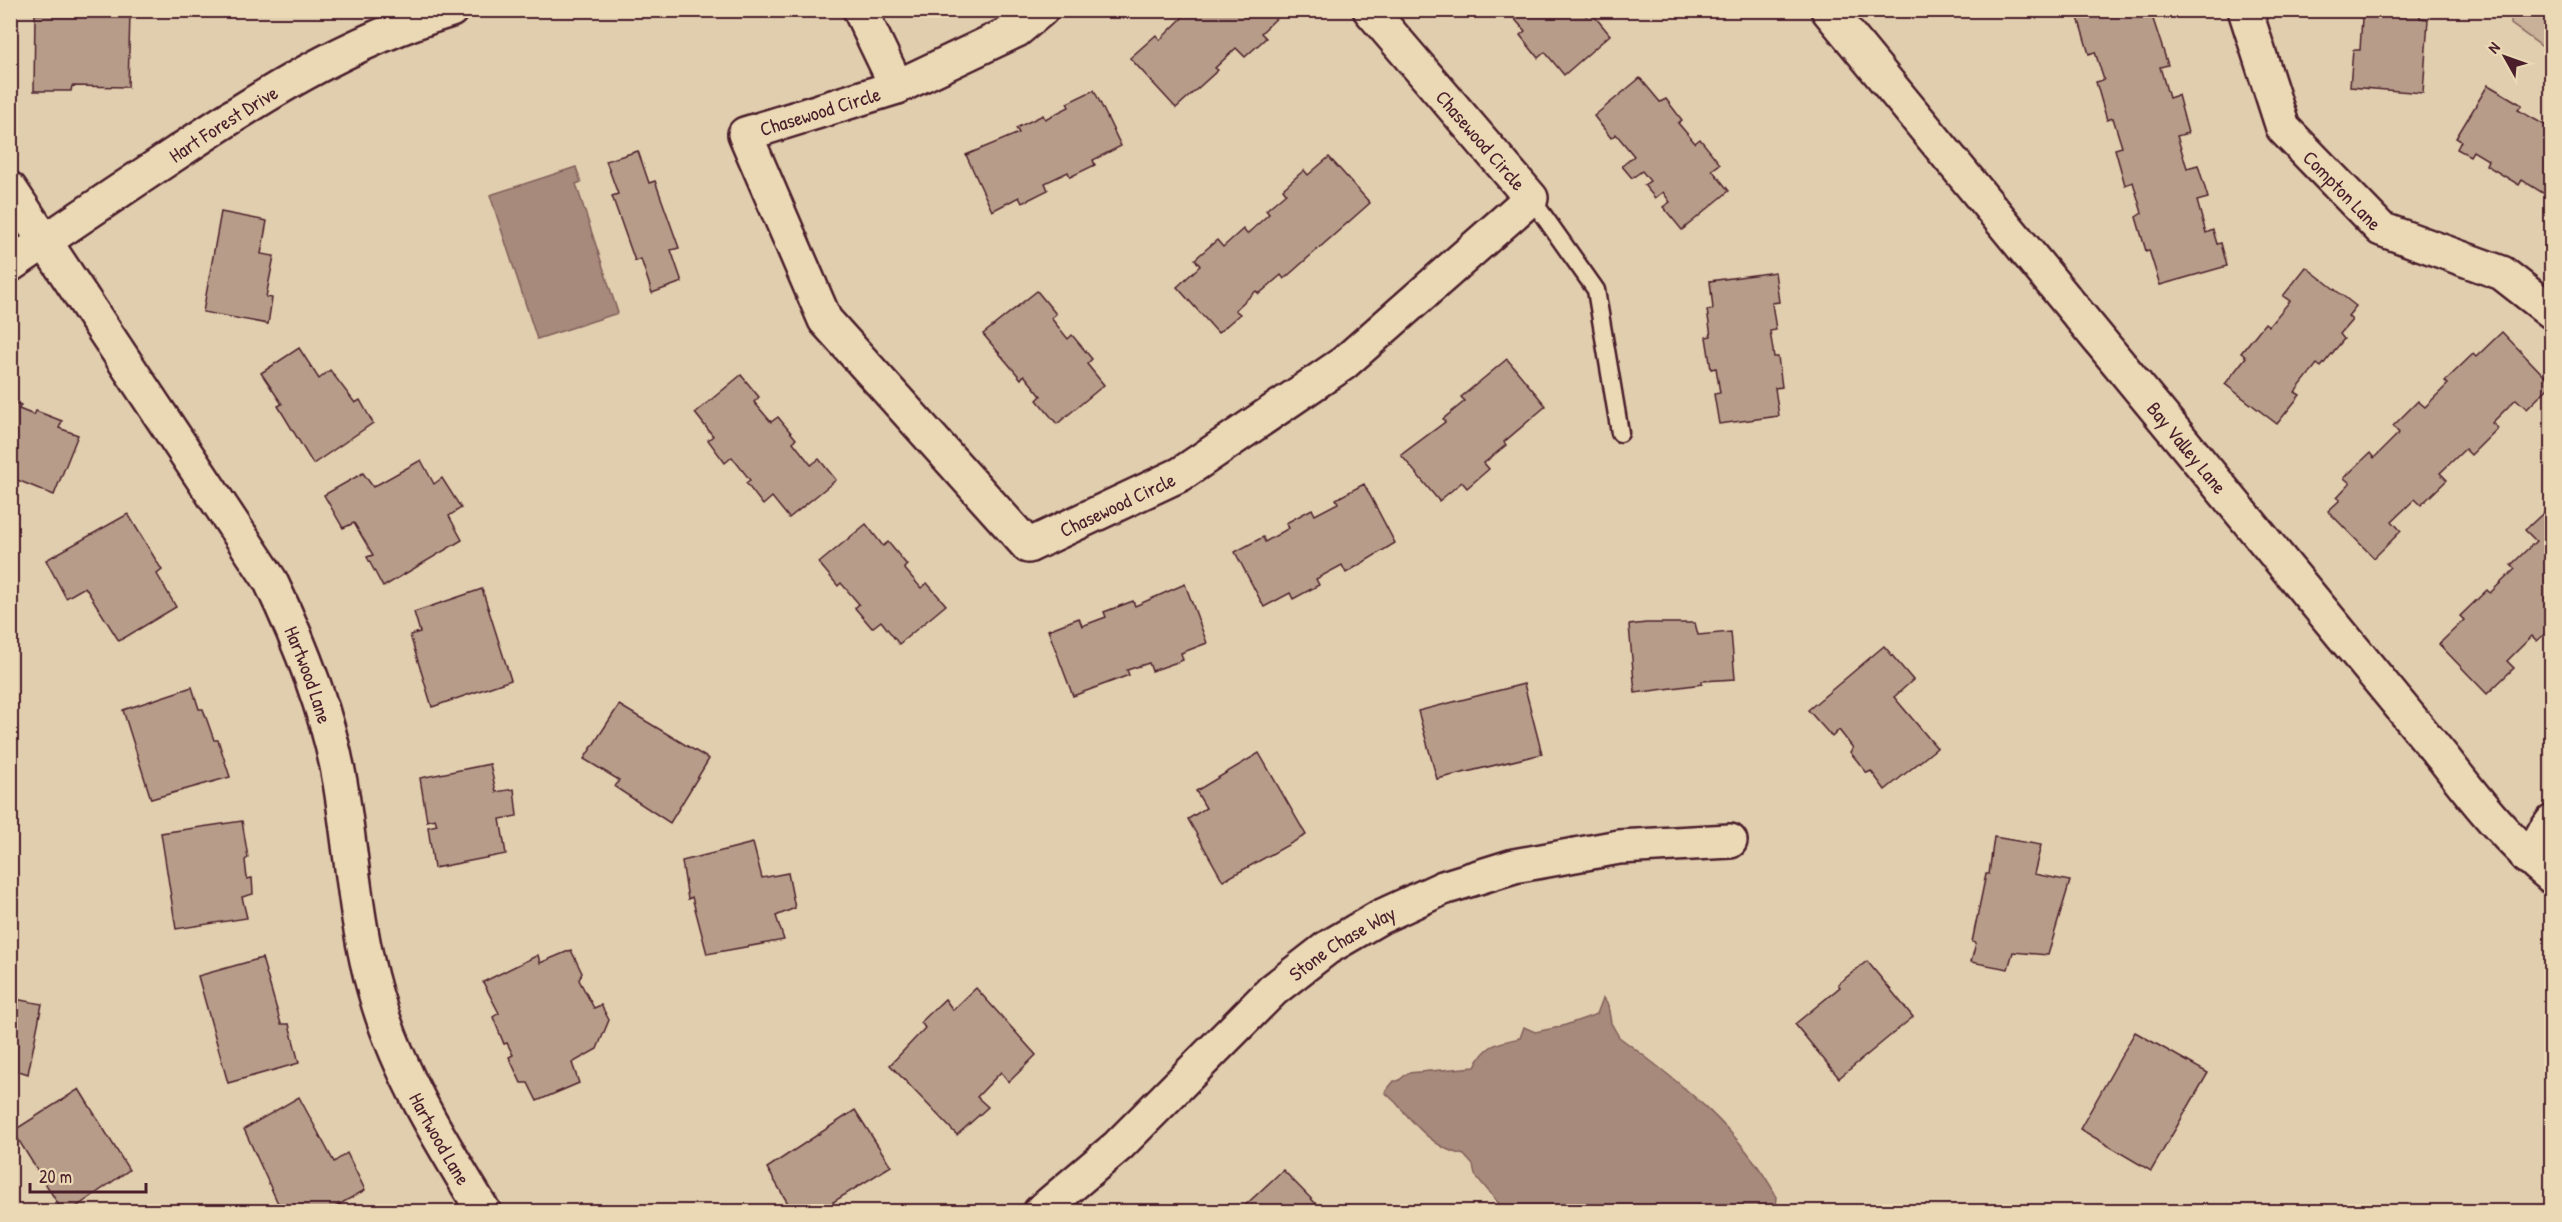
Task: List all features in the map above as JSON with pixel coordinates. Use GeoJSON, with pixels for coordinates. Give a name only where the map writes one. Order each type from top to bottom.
{"type":"FeatureCollection","features":[{"type":"Feature","properties":{"kind":"street","name":"Hart Forest Drive"},"geometry":{"type":"LineString","coordinates":[[10,265],[255,100],[304,72],[367,41],[452,10]]}},
{"type":"Feature","properties":{"kind":"street","name":"Chasewood Circle"},"geometry":{"type":"LineString","coordinates":[[860,10],[897,87]]}},
{"type":"Feature","properties":{"kind":"street","name":"Chasewood Circle"},"geometry":{"type":"LineString","coordinates":[[1041,10],[1017,30],[897,87],[745,134],[825,320],[1028,546],[1181,474],[1344,363],[1531,198],[1370,10]]}},
{"type":"Feature","properties":{"kind":"street","name":"Bay Valley Lane"},"geometry":{"type":"LineString","coordinates":[[1828,10],[2444,759],[2482,809],[2539,867]]}},
{"type":"Feature","properties":{"kind":"street","name":"Compton Lane"},"geometry":{"type":"LineString","coordinates":[[2246,10],[2283,128],[2381,229],[2502,273],[2552,312]]}},
{"type":"Feature","properties":{"kind":"street","name":"Hartwood Lane"},"geometry":{"type":"LineString","coordinates":[[10,189],[270,580],[287,616],[323,713],[340,780],[363,945],[375,994],[393,1043],[429,1122],[484,1212]]}},
{"type":"Feature","properties":{"kind":"street"},"geometry":{"type":"LineString","coordinates":[[2539,867],[2552,822]]}},
{"type":"Feature","properties":{"kind":"street","name":"Stone Chase Way"},"geometry":{"type":"LineString","coordinates":[[1040,1212],[1118,1146],[1273,990],[1327,948],[1380,917],[1443,888],[1514,866],[1619,847],[1730,841]]}},
{"type":"Feature","properties":{"kind":"lane"},"geometry":{"type":"LineString","coordinates":[[1531,198],[1596,290],[1620,433]]}},
{"type":"Feature","properties":{"kind":"shaded area"},"geometry":{"type":"Polygon","coordinates":[[[2511,11],[2551,11],[2551,53],[2511,24],[2511,11]]]}},
{"type":"Feature","properties":{"kind":"shaded area"},"geometry":{"type":"Polygon","coordinates":[[[576,167],[581,182],[576,184],[618,313],[537,339],[490,195],[576,167]]]}},
{"type":"Feature","properties":{"kind":"shaded area"},"geometry":{"type":"Polygon","coordinates":[[[1603,998],[1608,1005],[1611,1023],[1619,1037],[1686,1089],[1727,1128],[1745,1150],[1777,1197],[1776,1206],[1770,1211],[1505,1211],[1475,1175],[1473,1165],[1464,1155],[1444,1148],[1427,1136],[1385,1092],[1394,1081],[1398,1081],[1408,1073],[1475,1067],[1488,1049],[1505,1041],[1520,1038],[1524,1027],[1535,1032],[1560,1027],[1597,1014],[1603,998]]]}},
{"type":"Feature","properties":{"kind":"building"},"geometry":{"type":"Polygon","coordinates":[[[73,10],[110,10],[110,13],[130,14],[128,87],[72,86],[71,91],[34,91],[35,14],[73,15],[73,10]]]}},
{"type":"Feature","properties":{"kind":"building"},"geometry":{"type":"Polygon","coordinates":[[[1190,10],[1284,11],[1261,33],[1266,38],[1245,57],[1236,48],[1215,68],[1218,70],[1176,108],[1130,58],[1156,35],[1160,40],[1190,10]]]}},
{"type":"Feature","properties":{"kind":"building"},"geometry":{"type":"Polygon","coordinates":[[[1507,10],[1581,10],[1586,16],[1591,12],[1610,35],[1564,75],[1545,52],[1538,58],[1520,35],[1525,31],[1507,10]]]}},
{"type":"Feature","properties":{"kind":"building"},"geometry":{"type":"Polygon","coordinates":[[[2088,10],[2150,10],[2168,65],[2160,67],[2169,98],[2178,95],[2188,133],[2177,136],[2187,168],[2198,165],[2208,198],[2197,201],[2206,233],[2213,230],[2217,244],[2221,243],[2227,266],[2160,285],[2149,250],[2146,251],[2136,217],[2142,213],[2133,182],[2125,185],[2115,149],[2122,147],[2113,118],[2107,120],[2096,82],[2104,80],[2095,52],[2089,54],[2077,14],[2088,10]]]}},
{"type":"Feature","properties":{"kind":"building"},"geometry":{"type":"Polygon","coordinates":[[[2353,10],[2420,10],[2420,18],[2428,19],[2423,93],[2350,87],[2353,50],[2360,50],[2362,18],[2353,16],[2353,10]]]}},
{"type":"Feature","properties":{"kind":"building"},"geometry":{"type":"Polygon","coordinates":[[[1640,78],[1660,102],[1666,99],[1682,120],[1678,123],[1695,143],[1700,139],[1720,164],[1712,170],[1729,191],[1682,230],[1663,207],[1670,202],[1663,192],[1655,198],[1644,185],[1650,181],[1642,171],[1632,178],[1622,166],[1634,156],[1616,134],[1611,138],[1594,116],[1640,78]]]}},
{"type":"Feature","properties":{"kind":"building"},"geometry":{"type":"Polygon","coordinates":[[[2488,85],[2522,105],[2518,110],[2548,127],[2549,124],[2552,126],[2552,202],[2547,199],[2548,196],[2522,180],[2519,185],[2486,165],[2488,160],[2473,151],[2470,156],[2457,149],[2461,141],[2456,138],[2488,85]]]}},
{"type":"Feature","properties":{"kind":"building"},"geometry":{"type":"Polygon","coordinates":[[[1094,90],[1121,146],[1093,160],[1095,165],[1070,177],[1068,172],[1045,183],[1048,190],[1022,203],[1019,197],[992,211],[966,155],[1019,133],[1016,128],[1043,115],[1045,119],[1069,107],[1067,103],[1094,90]]]}},
{"type":"Feature","properties":{"kind":"building"},"geometry":{"type":"Polygon","coordinates":[[[638,151],[649,183],[655,181],[679,248],[671,250],[682,282],[652,293],[641,259],[635,261],[612,196],[618,194],[606,161],[638,151]]]}},
{"type":"Feature","properties":{"kind":"building"},"geometry":{"type":"Polygon","coordinates":[[[1329,157],[1370,203],[1284,279],[1281,275],[1259,294],[1256,291],[1235,310],[1240,314],[1218,333],[1177,287],[1200,266],[1195,259],[1217,240],[1223,247],[1243,229],[1247,234],[1269,214],[1266,210],[1286,193],[1283,189],[1304,170],[1308,175],[1329,157]]]}},
{"type":"Feature","properties":{"kind":"building"},"geometry":{"type":"Polygon","coordinates":[[[221,212],[267,221],[261,254],[274,256],[266,297],[272,298],[268,324],[203,312],[221,212]]]}},
{"type":"Feature","properties":{"kind":"building"},"geometry":{"type":"Polygon","coordinates":[[[2306,267],[2356,306],[2348,316],[2352,320],[2340,334],[2344,339],[2321,367],[2317,364],[2295,392],[2300,395],[2277,424],[2225,384],[2246,357],[2241,353],[2265,323],[2269,326],[2290,301],[2283,296],[2306,267]]]}},
{"type":"Feature","properties":{"kind":"building"},"geometry":{"type":"Polygon","coordinates":[[[1775,272],[1779,302],[1772,303],[1776,330],[1770,331],[1774,357],[1778,357],[1782,387],[1775,388],[1779,416],[1719,424],[1714,394],[1720,393],[1716,368],[1711,369],[1706,337],[1711,336],[1707,310],[1713,309],[1710,281],[1775,272]]]}},
{"type":"Feature","properties":{"kind":"building"},"geometry":{"type":"Polygon","coordinates":[[[1037,291],[1056,314],[1051,318],[1068,339],[1072,335],[1092,359],[1087,364],[1104,385],[1057,424],[1037,400],[1041,396],[1024,375],[1021,379],[983,334],[1037,291]]]}},
{"type":"Feature","properties":{"kind":"building"},"geometry":{"type":"Polygon","coordinates":[[[2502,332],[2552,384],[2527,409],[2516,399],[2492,423],[2498,428],[2471,455],[2465,449],[2440,473],[2447,480],[2421,505],[2415,499],[2392,521],[2401,531],[2374,558],[2328,511],[2340,500],[2337,497],[2350,483],[2344,478],[2370,453],[2374,458],[2399,433],[2393,426],[2418,401],[2425,407],[2448,384],[2445,381],[2473,354],[2476,357],[2502,332]]]}},
{"type":"Feature","properties":{"kind":"building"},"geometry":{"type":"Polygon","coordinates":[[[299,348],[319,379],[330,370],[355,403],[360,400],[373,423],[313,464],[278,406],[282,404],[261,373],[299,348]]]}},
{"type":"Feature","properties":{"kind":"building"},"geometry":{"type":"Polygon","coordinates":[[[1507,359],[1546,406],[1504,442],[1506,445],[1484,463],[1489,469],[1467,488],[1462,482],[1439,501],[1401,455],[1445,422],[1443,419],[1465,401],[1461,397],[1507,359]]]}},
{"type":"Feature","properties":{"kind":"building"},"geometry":{"type":"Polygon","coordinates":[[[741,375],[759,397],[754,402],[771,422],[778,417],[796,439],[793,442],[811,465],[819,459],[836,480],[789,518],[772,497],[763,505],[746,483],[750,480],[732,457],[725,463],[708,440],[713,436],[695,413],[741,375]]]}},
{"type":"Feature","properties":{"kind":"building"},"geometry":{"type":"Polygon","coordinates":[[[10,401],[21,405],[19,409],[34,415],[36,411],[62,421],[59,428],[78,435],[54,495],[10,477],[10,401]]]}},
{"type":"Feature","properties":{"kind":"building"},"geometry":{"type":"Polygon","coordinates":[[[421,460],[434,484],[442,478],[461,508],[449,516],[462,540],[383,587],[367,557],[373,555],[354,523],[343,528],[324,495],[363,473],[373,487],[421,460]]]}},
{"type":"Feature","properties":{"kind":"building"},"geometry":{"type":"Polygon","coordinates":[[[1364,484],[1395,543],[1346,573],[1342,565],[1316,579],[1319,585],[1293,599],[1290,593],[1264,607],[1235,552],[1263,537],[1265,542],[1289,528],[1286,523],[1312,509],[1315,515],[1338,503],[1336,499],[1364,484]]]}},
{"type":"Feature","properties":{"kind":"building"},"geometry":{"type":"Polygon","coordinates":[[[2552,505],[2552,627],[2537,641],[2532,636],[2507,661],[2514,668],[2487,694],[2439,644],[2464,620],[2460,616],[2487,590],[2490,593],[2515,569],[2511,565],[2536,541],[2525,530],[2552,505]]]}},
{"type":"Feature","properties":{"kind":"building"},"geometry":{"type":"Polygon","coordinates":[[[128,514],[162,570],[157,574],[176,607],[119,641],[85,587],[66,598],[46,560],[128,514]]]}},
{"type":"Feature","properties":{"kind":"building"},"geometry":{"type":"Polygon","coordinates":[[[866,524],[883,546],[888,542],[907,565],[904,568],[921,588],[927,583],[946,605],[899,644],[881,621],[872,628],[855,608],[859,604],[841,583],[838,586],[819,563],[866,524]]]}},
{"type":"Feature","properties":{"kind":"building"},"geometry":{"type":"Polygon","coordinates":[[[1185,584],[1207,643],[1181,653],[1183,660],[1152,671],[1149,663],[1127,670],[1129,675],[1073,696],[1048,630],[1079,618],[1082,626],[1106,617],[1104,612],[1133,601],[1135,606],[1185,584]]]}},
{"type":"Feature","properties":{"kind":"building"},"geometry":{"type":"Polygon","coordinates":[[[482,589],[511,680],[432,707],[410,635],[420,632],[414,612],[482,589]]]}},
{"type":"Feature","properties":{"kind":"building"},"geometry":{"type":"Polygon","coordinates":[[[1695,623],[1698,635],[1731,632],[1735,679],[1702,681],[1702,684],[1635,693],[1629,625],[1695,623]]]}},
{"type":"Feature","properties":{"kind":"building"},"geometry":{"type":"Polygon","coordinates":[[[1884,646],[1913,680],[1894,697],[1937,748],[1885,790],[1871,771],[1867,773],[1850,752],[1853,748],[1839,730],[1832,737],[1808,710],[1884,646]]]}},
{"type":"Feature","properties":{"kind":"building"},"geometry":{"type":"Polygon","coordinates":[[[1524,684],[1542,754],[1437,779],[1418,711],[1524,684]]]}},
{"type":"Feature","properties":{"kind":"building"},"geometry":{"type":"Polygon","coordinates":[[[192,687],[199,709],[203,709],[214,740],[218,740],[230,777],[151,799],[123,710],[192,687]]]}},
{"type":"Feature","properties":{"kind":"building"},"geometry":{"type":"Polygon","coordinates":[[[619,705],[709,759],[670,823],[615,787],[619,780],[584,759],[619,705]]]}},
{"type":"Feature","properties":{"kind":"building"},"geometry":{"type":"Polygon","coordinates":[[[1259,753],[1306,835],[1223,881],[1188,819],[1206,808],[1196,791],[1259,753]]]}},
{"type":"Feature","properties":{"kind":"building"},"geometry":{"type":"Polygon","coordinates":[[[490,764],[496,792],[514,789],[517,816],[500,819],[506,854],[434,868],[428,827],[437,825],[435,819],[427,821],[420,778],[490,764]]]}},
{"type":"Feature","properties":{"kind":"building"},"geometry":{"type":"Polygon","coordinates":[[[242,821],[248,858],[245,860],[247,879],[252,878],[253,894],[242,897],[247,918],[176,929],[161,833],[242,821]]]}},
{"type":"Feature","properties":{"kind":"building"},"geometry":{"type":"Polygon","coordinates":[[[1994,837],[2041,845],[2034,874],[2070,881],[2048,955],[2013,952],[2008,969],[1971,962],[1976,943],[1972,942],[1986,874],[1989,874],[1994,837]]]}},
{"type":"Feature","properties":{"kind":"building"},"geometry":{"type":"Polygon","coordinates":[[[753,843],[762,878],[788,873],[795,908],[776,916],[784,940],[707,954],[692,897],[688,899],[682,861],[753,843]]]}},
{"type":"Feature","properties":{"kind":"building"},"geometry":{"type":"Polygon","coordinates":[[[571,950],[582,973],[579,980],[594,1008],[601,1005],[609,1020],[597,1049],[572,1063],[579,1083],[537,1101],[528,1083],[521,1083],[509,1057],[513,1055],[507,1043],[504,1044],[493,1017],[499,1013],[483,982],[538,955],[540,963],[571,950]]]}},
{"type":"Feature","properties":{"kind":"building"},"geometry":{"type":"Polygon","coordinates":[[[262,958],[281,1024],[289,1024],[299,1063],[228,1083],[198,976],[262,958]]]}},
{"type":"Feature","properties":{"kind":"building"},"geometry":{"type":"Polygon","coordinates":[[[1867,961],[1913,1017],[1839,1078],[1795,1024],[1867,961]]]}},
{"type":"Feature","properties":{"kind":"building"},"geometry":{"type":"Polygon","coordinates":[[[976,988],[1036,1055],[1009,1082],[1001,1072],[977,1097],[988,1107],[957,1135],[890,1065],[925,1028],[921,1022],[945,999],[953,1010],[976,988]]]}},
{"type":"Feature","properties":{"kind":"building"},"geometry":{"type":"Polygon","coordinates":[[[15,999],[42,1004],[28,1074],[10,1068],[10,1002],[14,1002],[15,999]]]}},
{"type":"Feature","properties":{"kind":"building"},"geometry":{"type":"Polygon","coordinates":[[[2135,1032],[2208,1073],[2151,1171],[2080,1129],[2135,1032]]]}},
{"type":"Feature","properties":{"kind":"building"},"geometry":{"type":"Polygon","coordinates":[[[79,1089],[129,1170],[69,1212],[63,1212],[13,1131],[79,1089]]]}},
{"type":"Feature","properties":{"kind":"building"},"geometry":{"type":"Polygon","coordinates":[[[299,1097],[334,1162],[347,1153],[365,1190],[326,1212],[282,1212],[244,1129],[299,1097]]]}},
{"type":"Feature","properties":{"kind":"building"},"geometry":{"type":"Polygon","coordinates":[[[855,1110],[891,1166],[833,1202],[836,1210],[833,1212],[793,1212],[767,1168],[855,1110]]]}},
{"type":"Feature","properties":{"kind":"building"},"geometry":{"type":"Polygon","coordinates":[[[1283,1170],[1324,1212],[1238,1212],[1283,1170]]]}}]}
